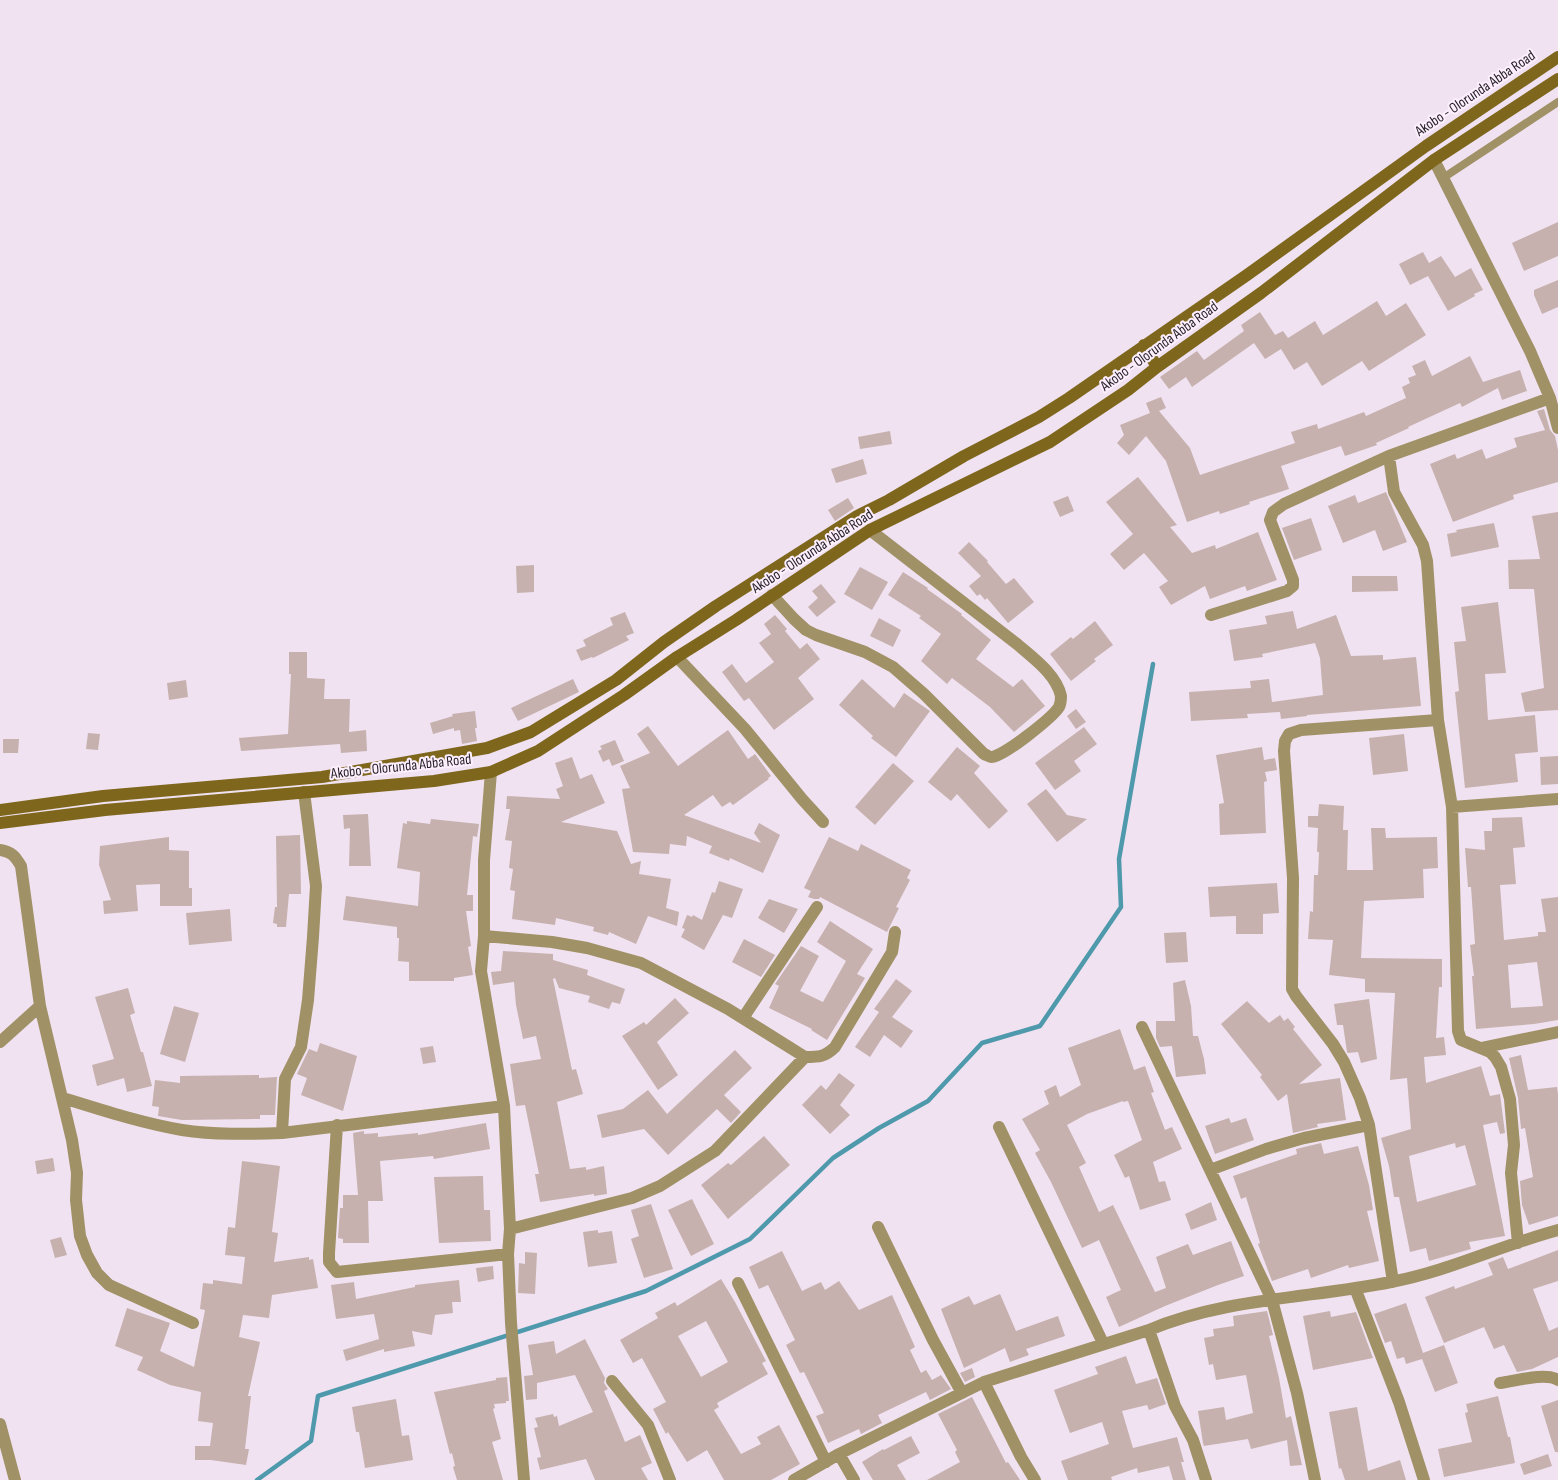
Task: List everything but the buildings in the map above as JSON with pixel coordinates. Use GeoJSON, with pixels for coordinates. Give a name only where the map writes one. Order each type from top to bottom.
{"type":"FeatureCollection","features":[{"type":"Feature","properties":{"kind":"main road","name":"Akobo - Olorunda Abba Road"},"geometry":{"type":"LineString","coordinates":[[0,810],[103,796],[322,777],[487,748],[530,732],[616,680],[664,642],[716,606],[858,516],[964,456],[1039,417],[1069,398],[1247,275],[1426,146],[1558,57]]}},
{"type":"Feature","properties":{"kind":"main road","name":"Akobo - Olorunda Abba Road"},"geometry":{"type":"LineString","coordinates":[[0,823],[105,810],[434,781],[490,772],[538,751],[870,530],[1050,442],[1128,390],[1261,292],[1434,160],[1558,79]]}},
{"type":"Feature","properties":{"kind":"main road"},"geometry":{"type":"LineString","coordinates":[[1144,345],[1157,367]]}},
{"type":"Feature","properties":{"kind":"main road"},"geometry":{"type":"LineString","coordinates":[[379,767],[382,786]]}},
{"type":"Feature","properties":{"kind":"street"},"geometry":{"type":"LineString","coordinates":[[1434,160],[1530,351],[1557,420]]}},
{"type":"Feature","properties":{"kind":"street"},"geometry":{"type":"LineString","coordinates":[[1211,615],[1287,591],[1292,586],[1293,580],[1270,520],[1273,512],[1284,504],[1389,456],[1550,398]]}},
{"type":"Feature","properties":{"kind":"street"},"geometry":{"type":"LineString","coordinates":[[1389,456],[1394,492],[1423,545],[1427,561],[1438,720],[1452,807],[1458,1031],[1461,1040],[1490,1052],[1498,1062],[1510,1099],[1514,1145],[1511,1173],[1518,1243]]}},
{"type":"Feature","properties":{"kind":"street"},"geometry":{"type":"LineString","coordinates":[[772,595],[806,630],[865,652],[893,667],[924,694],[984,754],[991,757],[999,755],[1026,737],[1059,707],[1061,697],[1054,681],[1017,644],[870,530]]}},
{"type":"Feature","properties":{"kind":"street"},"geometry":{"type":"LineString","coordinates":[[677,657],[745,729],[823,822]]}},
{"type":"Feature","properties":{"kind":"street"},"geometry":{"type":"LineString","coordinates":[[1392,1282],[1369,1125],[1360,1098],[1344,1062],[1333,1044],[1292,989],[1293,878],[1284,751],[1285,741],[1289,734],[1301,730],[1438,720]]}},
{"type":"Feature","properties":{"kind":"street"},"geometry":{"type":"LineString","coordinates":[[490,772],[484,860],[484,936],[481,971],[504,1106],[510,1229],[508,1254],[510,1323],[524,1480]]}},
{"type":"Feature","properties":{"kind":"street"},"geometry":{"type":"LineString","coordinates":[[282,1133],[285,1079],[301,1046],[303,1037],[313,937],[316,886],[304,792]]}},
{"type":"Feature","properties":{"kind":"street"},"geometry":{"type":"LineString","coordinates":[[1452,807],[1558,799]]}},
{"type":"Feature","properties":{"kind":"street"},"geometry":{"type":"LineString","coordinates":[[0,850],[14,854],[21,866],[40,1006],[72,1140],[77,1173],[76,1200],[80,1236],[86,1256],[97,1273],[109,1285],[193,1323]]}},
{"type":"Feature","properties":{"kind":"street"},"geometry":{"type":"LineString","coordinates":[[743,1018],[817,907]]}},
{"type":"Feature","properties":{"kind":"street"},"geometry":{"type":"LineString","coordinates":[[484,936],[552,942],[587,948],[641,964],[743,1018],[805,1057],[818,1057],[828,1054],[835,1047],[892,952],[895,932]]}},
{"type":"Feature","properties":{"kind":"street"},"geometry":{"type":"LineString","coordinates":[[0,1042],[40,1006]]}},
{"type":"Feature","properties":{"kind":"street"},"geometry":{"type":"LineString","coordinates":[[1142,1027],[1272,1300],[1298,1393],[1315,1480]]}},
{"type":"Feature","properties":{"kind":"street"},"geometry":{"type":"LineString","coordinates":[[1482,1048],[1558,1032]]}},
{"type":"Feature","properties":{"kind":"street"},"geometry":{"type":"LineString","coordinates":[[510,1229],[632,1198],[660,1186],[715,1151],[805,1057]]}},
{"type":"Feature","properties":{"kind":"street"},"geometry":{"type":"LineString","coordinates":[[63,1098],[139,1120],[183,1130],[214,1132],[282,1133],[504,1106]]}},
{"type":"Feature","properties":{"kind":"street"},"geometry":{"type":"LineString","coordinates":[[337,1125],[329,1253],[329,1262],[337,1272],[508,1254]]}},
{"type":"Feature","properties":{"kind":"street"},"geometry":{"type":"LineString","coordinates":[[1210,1170],[1266,1149],[1304,1138],[1369,1125]]}},
{"type":"Feature","properties":{"kind":"street"},"geometry":{"type":"LineString","coordinates":[[999,1127],[1103,1344]]}},
{"type":"Feature","properties":{"kind":"street"},"geometry":{"type":"LineString","coordinates":[[878,1228],[933,1340],[962,1393]]}},
{"type":"Feature","properties":{"kind":"street"},"geometry":{"type":"LineString","coordinates":[[794,1480],[839,1454],[984,1382],[1149,1330],[1175,1319],[1272,1300],[1392,1282],[1462,1263],[1558,1230]]}},
{"type":"Feature","properties":{"kind":"street"},"geometry":{"type":"LineString","coordinates":[[738,1283],[826,1462]]}},
{"type":"Feature","properties":{"kind":"street"},"geometry":{"type":"LineString","coordinates":[[1355,1288],[1399,1402],[1424,1480]]}},
{"type":"Feature","properties":{"kind":"street"},"geometry":{"type":"LineString","coordinates":[[1149,1330],[1175,1406],[1193,1440],[1206,1480]]}},
{"type":"Feature","properties":{"kind":"street"},"geometry":{"type":"LineString","coordinates":[[1500,1383],[1542,1377],[1553,1377],[1558,1380]]}},
{"type":"Feature","properties":{"kind":"street"},"geometry":{"type":"LineString","coordinates":[[612,1381],[648,1425],[670,1480]]}},
{"type":"Feature","properties":{"kind":"street"},"geometry":{"type":"LineString","coordinates":[[984,1382],[1035,1480]]}},
{"type":"Feature","properties":{"kind":"street"},"geometry":{"type":"LineString","coordinates":[[0,1424],[15,1480]]}},
{"type":"Feature","properties":{"kind":"street"},"geometry":{"type":"LineString","coordinates":[[839,1454],[854,1480]]}},
{"type":"Feature","properties":{"kind":"lane"},"geometry":{"type":"LineString","coordinates":[[1444,178],[1558,102]]}},
{"type":"Feature","properties":{"kind":"waterway"},"geometry":{"type":"LineString","coordinates":[[257,1480],[311,1441],[318,1396],[646,1291],[750,1239],[833,1158],[879,1128],[928,1101],[982,1043],[1040,1026],[1121,907],[1119,859],[1153,664]]}}]}
